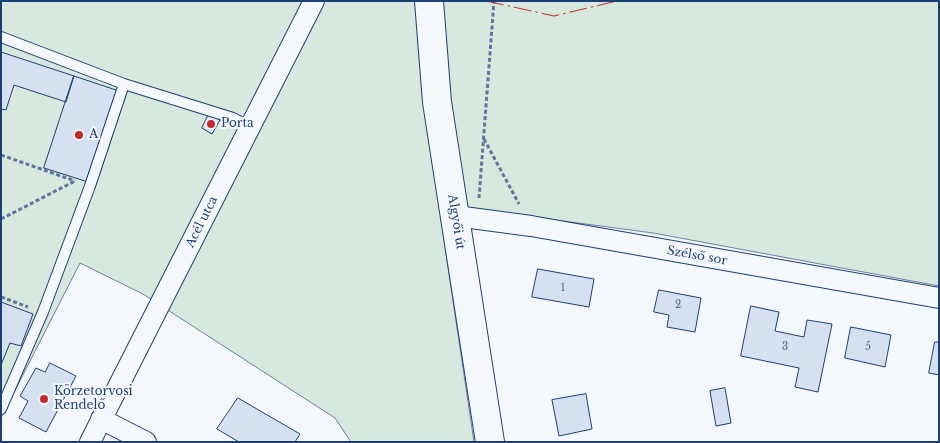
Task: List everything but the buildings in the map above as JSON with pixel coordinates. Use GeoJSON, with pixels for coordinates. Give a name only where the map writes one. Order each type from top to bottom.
{"type":"FeatureCollection","features":[{"type":"Feature","properties":{"kind":"main road","name":"Algyői út"},"geometry":{"type":"LineString","coordinates":[[429,1],[437,102],[466,217],[490,442]]}},
{"type":"Feature","properties":{"kind":"street","name":"Acél utca"},"geometry":{"type":"LineString","coordinates":[[90,442],[314,1]]}},
{"type":"Feature","properties":{"kind":"street","name":"Szélső sor"},"geometry":{"type":"LineString","coordinates":[[466,217],[531,226],[939,298]]}},
{"type":"Feature","properties":{"kind":"street"},"geometry":{"type":"LineString","coordinates":[[102,419],[108,442]]}},
{"type":"Feature","properties":{"kind":"street"},"geometry":{"type":"LineString","coordinates":[[102,419],[146,442]]}},
{"type":"Feature","properties":{"kind":"lane"},"geometry":{"type":"LineString","coordinates":[[1,37],[124,84],[233,118],[250,127]]}},
{"type":"Feature","properties":{"kind":"lane"},"geometry":{"type":"LineString","coordinates":[[1,409],[43,312],[90,186],[124,84]]}},
{"type":"Feature","properties":{"kind":"path"},"geometry":{"type":"LineString","coordinates":[[466,217],[484,138],[494,1]]}},
{"type":"Feature","properties":{"kind":"path"},"geometry":{"type":"LineString","coordinates":[[484,138],[531,226]]}},
{"type":"Feature","properties":{"kind":"path"},"geometry":{"type":"LineString","coordinates":[[1,155],[90,186]]}},
{"type":"Feature","properties":{"kind":"path"},"geometry":{"type":"LineString","coordinates":[[1,219],[76,181]]}},
{"type":"Feature","properties":{"kind":"path"},"geometry":{"type":"LineString","coordinates":[[1,297],[43,312]]}},
{"type":"Feature","properties":{"kind":"shaded area"},"geometry":{"type":"Polygon","coordinates":[[[1,1],[939,1],[939,286],[653,233],[533,217],[441,220],[474,442],[351,442],[335,418],[143,294],[80,263],[1,418],[1,1]]]}},
{"type":"Feature","properties":{"kind":"power"},"geometry":{"type":"LineString","coordinates":[[486,1],[554,16],[617,1]]}},
{"type":"Feature","properties":{"kind":"place","name":"Porta"},"geometry":{"type":"Point","coordinates":[211,124]}},
{"type":"Feature","properties":{"kind":"place","name":"A"},"geometry":{"type":"Point","coordinates":[79,135]}},
{"type":"Feature","properties":{"kind":"place","name":"Körzetorvosi Rendelő"},"geometry":{"type":"Point","coordinates":[44,399]}}]}
